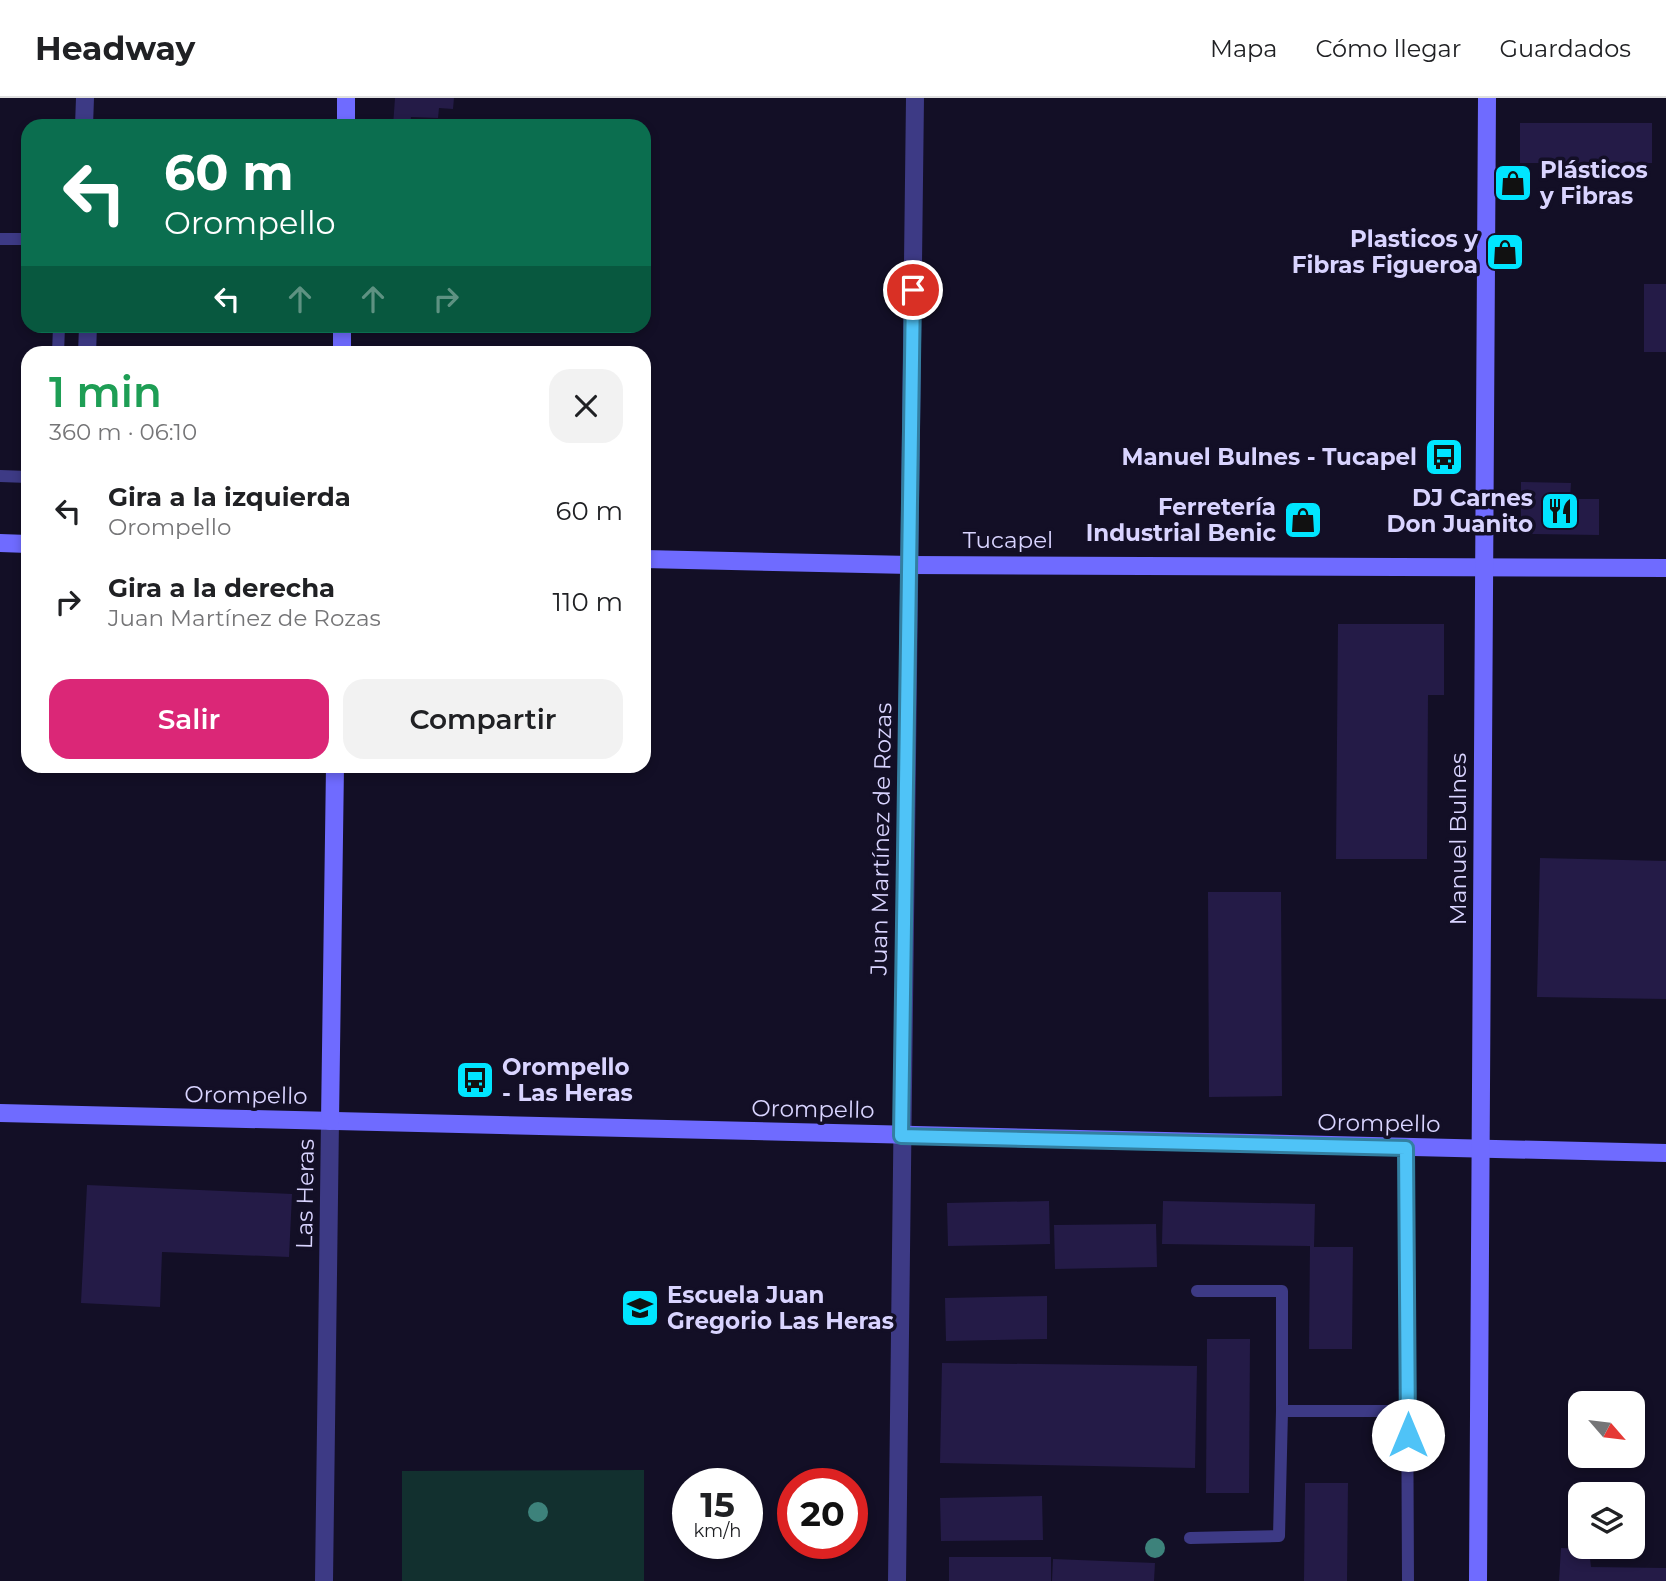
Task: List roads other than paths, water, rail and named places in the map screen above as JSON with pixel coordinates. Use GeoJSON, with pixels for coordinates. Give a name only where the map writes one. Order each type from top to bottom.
{"type":"FeatureCollection","features":[{"type":"Feature","properties":{"kind":"main road"},"geometry":{"type":"LineString","coordinates":[[346,98],[346,119]]}},
{"type":"Feature","properties":{"kind":"main road","name":"Manuel Bulnes"},"geometry":{"type":"LineString","coordinates":[[1478,1581],[1487,98]]}},
{"type":"Feature","properties":{"kind":"main road"},"geometry":{"type":"LineString","coordinates":[[0,544],[21,544]]}},
{"type":"Feature","properties":{"kind":"main road","name":"Tucapel"},"geometry":{"type":"LineString","coordinates":[[651,559],[910,565],[1666,568]]}},
{"type":"Feature","properties":{"kind":"main road","name":"Las Heras"},"geometry":{"type":"LineString","coordinates":[[330,1121],[335,773]]}},
{"type":"Feature","properties":{"kind":"main road","name":"Orompello"},"geometry":{"type":"LineString","coordinates":[[0,1113],[1666,1153]]}},
{"type":"Feature","properties":{"kind":"street"},"geometry":{"type":"LineString","coordinates":[[84,119],[85,98]]}},
{"type":"Feature","properties":{"kind":"street","name":"Juan Martínez de Rozas"},"geometry":{"type":"LineString","coordinates":[[897,1581],[915,98]]}},
{"type":"Feature","properties":{"kind":"street","name":"Las Heras"},"geometry":{"type":"LineString","coordinates":[[324,1581],[330,1121]]}},
{"type":"Feature","properties":{"kind":"lane"},"geometry":{"type":"LineString","coordinates":[[0,239],[21,239]]}},
{"type":"Feature","properties":{"kind":"lane"},"geometry":{"type":"LineString","coordinates":[[0,477],[21,477]]}},
{"type":"Feature","properties":{"kind":"lane"},"geometry":{"type":"LineString","coordinates":[[1406,1148],[1408,1581]]}},
{"type":"Feature","properties":{"kind":"lane"},"geometry":{"type":"LineString","coordinates":[[1190,1538],[1279,1536],[1282,1291],[1197,1291]]}},
{"type":"Feature","properties":{"kind":"lane"},"geometry":{"type":"LineString","coordinates":[[1282,1411],[1408,1411]]}},
{"type":"Feature","properties":{"kind":"place","name":"Plásticos y Fibras"},"geometry":{"type":"Point","coordinates":[1513,183]}},
{"type":"Feature","properties":{"kind":"place","name":"Plasticos y Fibras Figueroa"},"geometry":{"type":"Point","coordinates":[1505,252]}},
{"type":"Feature","properties":{"kind":"place","name":"Manuel Bulnes - Tucapel"},"geometry":{"type":"Point","coordinates":[1444,457]}},
{"type":"Feature","properties":{"kind":"place","name":"DJ Carnes Don Juanito"},"geometry":{"type":"Point","coordinates":[1560,511]}},
{"type":"Feature","properties":{"kind":"place","name":"Ferretería Industrial Benic"},"geometry":{"type":"Point","coordinates":[1303,520]}},
{"type":"Feature","properties":{"kind":"place","name":"Orompello - Las Heras"},"geometry":{"type":"Point","coordinates":[475,1080]}},
{"type":"Feature","properties":{"kind":"place","name":"Escuela Juan Gregorio Las Heras"},"geometry":{"type":"Point","coordinates":[640,1308]}}]}
